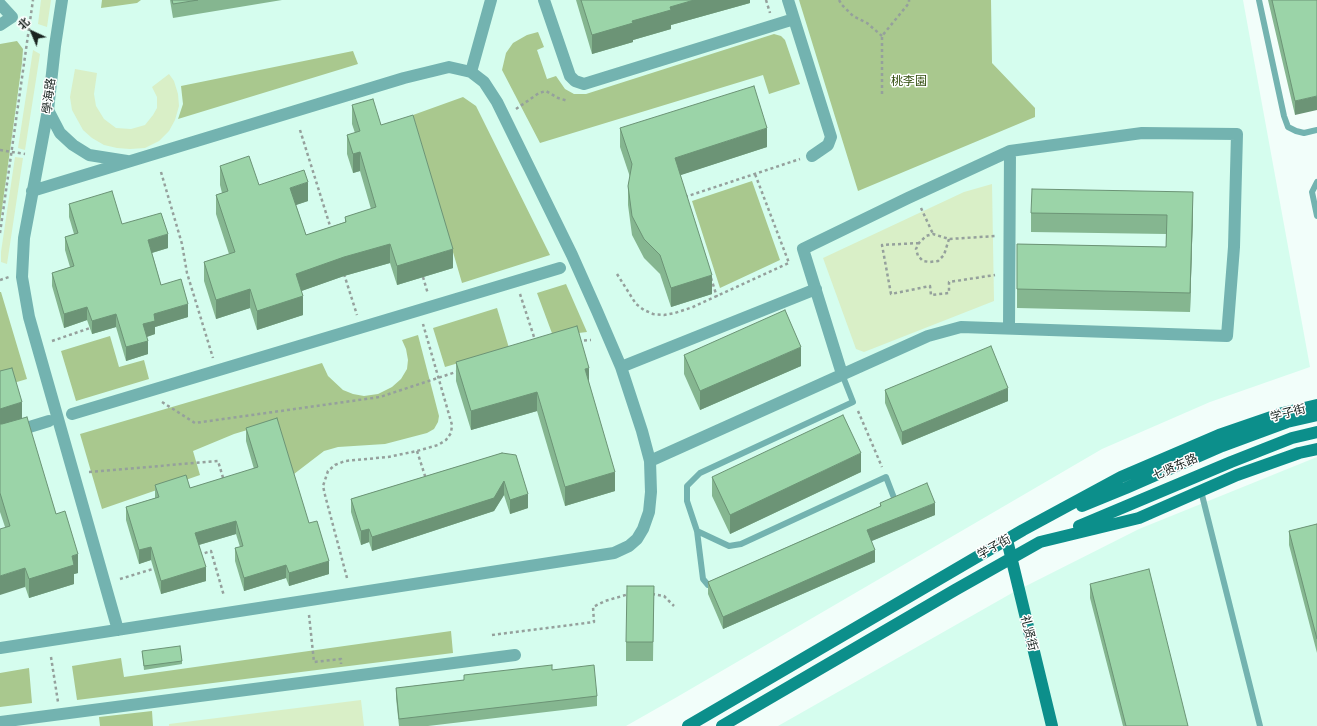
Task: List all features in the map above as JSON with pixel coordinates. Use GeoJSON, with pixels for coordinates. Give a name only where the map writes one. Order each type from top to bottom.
{"type":"FeatureCollection","features":[{"type":"Feature","properties":{"kind":"main road","name":"学子街"},"geometry":{"type":"LineString","coordinates":[[688,726],[1034,524],[1121,477],[1219,436],[1283,413],[1317,405]]}},
{"type":"Feature","properties":{"kind":"main road","name":"七贤东路"},"geometry":{"type":"LineString","coordinates":[[1034,524],[1126,488],[1222,446],[1287,422],[1317,415]]}},
{"type":"Feature","properties":{"kind":"main road","name":"七贤东路"},"geometry":{"type":"LineString","coordinates":[[1040,542],[1231,462],[1292,438],[1317,432]]}},
{"type":"Feature","properties":{"kind":"main road","name":"学子街"},"geometry":{"type":"LineString","coordinates":[[722,726],[1040,542],[1139,518],[1237,475],[1299,453],[1317,449]]}},
{"type":"Feature","properties":{"kind":"main road","name":"礼贤街"},"geometry":{"type":"LineString","coordinates":[[1007,540],[1052,726]]}},
{"type":"Feature","properties":{"kind":"street","name":"學海路"},"geometry":{"type":"LineString","coordinates":[[62,0],[48,110],[24,238],[22,277],[29,317],[118,630]]}},
{"type":"Feature","properties":{"kind":"street"},"geometry":{"type":"LineString","coordinates":[[471,72],[492,0]]}},
{"type":"Feature","properties":{"kind":"street"},"geometry":{"type":"LineString","coordinates":[[544,0],[570,76],[576,81],[584,84],[794,19]]}},
{"type":"Feature","properties":{"kind":"street"},"geometry":{"type":"LineString","coordinates":[[788,0],[831,137],[828,145],[812,156]]}},
{"type":"Feature","properties":{"kind":"street"},"geometry":{"type":"LineString","coordinates":[[0,4],[12,17],[0,25]]}},
{"type":"Feature","properties":{"kind":"street"},"geometry":{"type":"LineString","coordinates":[[0,648],[614,553],[630,546],[637,539],[643,529],[649,512],[651,492],[650,461],[621,367],[572,255],[497,102],[484,82],[471,72],[449,67],[404,78],[32,191]]}},
{"type":"Feature","properties":{"kind":"street"},"geometry":{"type":"LineString","coordinates":[[48,110],[60,133],[73,145],[89,155],[133,161]]}},
{"type":"Feature","properties":{"kind":"street"},"geometry":{"type":"LineString","coordinates":[[650,461],[842,374],[935,334],[961,327],[1227,336],[1234,247],[1237,134],[1142,133],[1010,151],[803,249],[842,374]]}},
{"type":"Feature","properties":{"kind":"street"},"geometry":{"type":"LineString","coordinates":[[1009,328],[1010,151]]}},
{"type":"Feature","properties":{"kind":"street"},"geometry":{"type":"LineString","coordinates":[[72,414],[560,268]]}},
{"type":"Feature","properties":{"kind":"street"},"geometry":{"type":"LineString","coordinates":[[621,367],[816,289]]}},
{"type":"Feature","properties":{"kind":"street"},"geometry":{"type":"LineString","coordinates":[[0,436],[49,421]]}},
{"type":"Feature","properties":{"kind":"street"},"geometry":{"type":"LineString","coordinates":[[0,722],[515,656]]}},
{"type":"Feature","properties":{"kind":"lane"},"geometry":{"type":"LineString","coordinates":[[1258,0],[1284,116],[1288,127],[1304,133],[1317,130]]}},
{"type":"Feature","properties":{"kind":"lane"},"geometry":{"type":"LineString","coordinates":[[1317,182],[1312,192],[1317,216]]}},
{"type":"Feature","properties":{"kind":"lane"},"geometry":{"type":"LineString","coordinates":[[720,583],[713,586],[708,585],[703,579],[697,531],[687,501],[687,486],[700,472],[853,402],[842,374]]}},
{"type":"Feature","properties":{"kind":"lane"},"geometry":{"type":"LineString","coordinates":[[697,531],[729,546],[741,544],[886,477],[897,502],[890,506]]}},
{"type":"Feature","properties":{"kind":"lane"},"geometry":{"type":"LineString","coordinates":[[1201,491],[1260,726]]}},
{"type":"Feature","properties":{"kind":"path"},"geometry":{"type":"LineString","coordinates":[[0,233],[33,0]]}},
{"type":"Feature","properties":{"kind":"path"},"geometry":{"type":"LineString","coordinates":[[839,0],[853,16],[867,23],[882,36]]}},
{"type":"Feature","properties":{"kind":"path"},"geometry":{"type":"LineString","coordinates":[[882,94],[882,36],[909,4],[909,0]]}},
{"type":"Feature","properties":{"kind":"path"},"geometry":{"type":"LineString","coordinates":[[515,109],[539,93],[546,92],[568,101]]}},
{"type":"Feature","properties":{"kind":"path"},"geometry":{"type":"LineString","coordinates":[[300,130],[331,231]]}},
{"type":"Feature","properties":{"kind":"path"},"geometry":{"type":"LineString","coordinates":[[0,150],[11,153],[28,154]]}},
{"type":"Feature","properties":{"kind":"path"},"geometry":{"type":"LineString","coordinates":[[687,204],[685,196],[812,156]]}},
{"type":"Feature","properties":{"kind":"path"},"geometry":{"type":"LineString","coordinates":[[161,172],[182,244],[187,273],[217,370]]}},
{"type":"Feature","properties":{"kind":"path"},"geometry":{"type":"LineString","coordinates":[[617,274],[636,304],[653,314],[664,316],[717,297],[789,263],[755,174]]}},
{"type":"Feature","properties":{"kind":"path"},"geometry":{"type":"LineString","coordinates":[[921,208],[933,234]]}},
{"type":"Feature","properties":{"kind":"path"},"geometry":{"type":"LineString","coordinates":[[950,239],[944,255],[938,261],[924,261],[918,256],[916,249],[919,243],[926,236],[933,234],[950,239],[996,236]]}},
{"type":"Feature","properties":{"kind":"path"},"geometry":{"type":"LineString","coordinates":[[919,243],[882,245],[891,294],[930,286],[931,295],[949,292],[949,282],[997,274]]}},
{"type":"Feature","properties":{"kind":"path"},"geometry":{"type":"LineString","coordinates":[[342,268],[361,327]]}},
{"type":"Feature","properties":{"kind":"path"},"geometry":{"type":"LineString","coordinates":[[710,275],[717,297]]}},
{"type":"Feature","properties":{"kind":"path"},"geometry":{"type":"LineString","coordinates":[[0,280],[9,277]]}},
{"type":"Feature","properties":{"kind":"path"},"geometry":{"type":"LineString","coordinates":[[516,281],[535,340]]}},
{"type":"Feature","properties":{"kind":"path"},"geometry":{"type":"LineString","coordinates":[[347,578],[323,486],[328,471],[335,465],[345,461],[417,452],[438,445],[446,440],[451,433],[452,425],[419,310]]}},
{"type":"Feature","properties":{"kind":"path"},"geometry":{"type":"LineString","coordinates":[[52,342],[90,328]]}},
{"type":"Feature","properties":{"kind":"path"},"geometry":{"type":"LineString","coordinates":[[571,341],[591,340]]}},
{"type":"Feature","properties":{"kind":"path"},"geometry":{"type":"LineString","coordinates":[[145,392],[195,423],[380,397],[465,369]]}},
{"type":"Feature","properties":{"kind":"path"},"geometry":{"type":"LineString","coordinates":[[853,402],[865,426],[886,477]]}},
{"type":"Feature","properties":{"kind":"path"},"geometry":{"type":"LineString","coordinates":[[417,452],[427,481]]}},
{"type":"Feature","properties":{"kind":"path"},"geometry":{"type":"LineString","coordinates":[[89,472],[218,461],[224,483]]}},
{"type":"Feature","properties":{"kind":"path"},"geometry":{"type":"LineString","coordinates":[[196,556],[211,551],[224,596]]}},
{"type":"Feature","properties":{"kind":"path"},"geometry":{"type":"LineString","coordinates":[[120,579],[158,568]]}},
{"type":"Feature","properties":{"kind":"path"},"geometry":{"type":"LineString","coordinates":[[492,635],[594,622],[593,607],[626,594],[632,594]]}},
{"type":"Feature","properties":{"kind":"path"},"geometry":{"type":"LineString","coordinates":[[651,594],[664,596],[674,606]]}},
{"type":"Feature","properties":{"kind":"path"},"geometry":{"type":"LineString","coordinates":[[308,614],[314,662],[341,659],[341,666]]}},
{"type":"Feature","properties":{"kind":"path"},"geometry":{"type":"LineString","coordinates":[[51,657],[58,705]]}},
{"type":"Feature","properties":{"kind":"shaded area"},"geometry":{"type":"Polygon","coordinates":[[[0,0],[1243,0],[1310,367],[1210,402],[1102,449],[626,726],[0,726],[0,0]]]}},
{"type":"Feature","properties":{"kind":"shaded area"},"geometry":{"type":"Polygon","coordinates":[[[41,0],[51,0],[47,27],[38,24],[41,0]]]}},
{"type":"Feature","properties":{"kind":"shaded area"},"geometry":{"type":"Polygon","coordinates":[[[33,50],[40,54],[25,150],[18,148],[33,50]]]}},
{"type":"Feature","properties":{"kind":"shaded area"},"geometry":{"type":"Polygon","coordinates":[[[75,69],[97,73],[94,94],[96,106],[104,119],[116,128],[131,129],[145,125],[153,115],[157,108],[157,97],[152,87],[169,74],[174,81],[178,94],[179,106],[175,120],[169,131],[159,141],[145,148],[117,148],[104,145],[92,138],[83,130],[72,110],[70,97],[75,69]]]}},
{"type":"Feature","properties":{"kind":"shaded area"},"geometry":{"type":"Polygon","coordinates":[[[15,157],[23,158],[7,264],[1,262],[1,252],[15,157]]]}},
{"type":"Feature","properties":{"kind":"shaded area"},"geometry":{"type":"Polygon","coordinates":[[[992,184],[994,301],[864,352],[856,349],[823,258],[964,192],[992,184]]]}},
{"type":"Feature","properties":{"kind":"shaded area"},"geometry":{"type":"Polygon","coordinates":[[[1317,457],[1317,726],[778,726],[1012,593],[1139,529],[1317,457]]]}},
{"type":"Feature","properties":{"kind":"shaded area"},"geometry":{"type":"Polygon","coordinates":[[[361,700],[364,726],[169,726],[169,724],[361,700]]]}},
{"type":"Feature","properties":{"kind":"green space"},"geometry":{"type":"Polygon","coordinates":[[[102,0],[141,0],[137,3],[101,8],[102,0]]]}},
{"type":"Feature","properties":{"kind":"green space","name":"桃李園"},"geometry":{"type":"Polygon","coordinates":[[[799,0],[991,0],[992,63],[1035,108],[1035,117],[858,191],[799,0]]]}},
{"type":"Feature","properties":{"kind":"green space"},"geometry":{"type":"Polygon","coordinates":[[[538,32],[544,47],[537,50],[547,79],[556,76],[565,89],[574,94],[586,94],[774,34],[781,36],[785,40],[800,84],[769,94],[763,75],[540,143],[502,70],[506,53],[513,43],[527,35],[538,32]]]}},
{"type":"Feature","properties":{"kind":"green space"},"geometry":{"type":"Polygon","coordinates":[[[17,41],[23,49],[22,63],[0,223],[0,44],[17,41]]]}},
{"type":"Feature","properties":{"kind":"green space"},"geometry":{"type":"Polygon","coordinates":[[[353,51],[358,64],[178,119],[183,104],[181,86],[353,51]]]}},
{"type":"Feature","properties":{"kind":"green space"},"geometry":{"type":"Polygon","coordinates":[[[463,97],[476,106],[550,255],[462,283],[413,115],[463,97]]]}},
{"type":"Feature","properties":{"kind":"green space"},"geometry":{"type":"Polygon","coordinates":[[[752,181],[780,260],[720,288],[692,201],[752,181]]]}},
{"type":"Feature","properties":{"kind":"green space"},"geometry":{"type":"Polygon","coordinates":[[[566,284],[587,332],[553,336],[537,293],[566,284]]]}},
{"type":"Feature","properties":{"kind":"green space"},"geometry":{"type":"Polygon","coordinates":[[[0,292],[27,379],[0,387],[0,292]]]}},
{"type":"Feature","properties":{"kind":"green space"},"geometry":{"type":"Polygon","coordinates":[[[497,308],[509,348],[445,367],[433,328],[497,308]]]}},
{"type":"Feature","properties":{"kind":"green space"},"geometry":{"type":"Polygon","coordinates":[[[418,335],[439,416],[438,422],[434,429],[427,433],[385,444],[338,447],[324,451],[294,474],[277,421],[234,434],[193,451],[200,475],[102,509],[80,434],[322,363],[328,376],[343,390],[364,396],[378,394],[392,387],[401,379],[407,369],[408,360],[406,349],[402,340],[418,335]]]}},
{"type":"Feature","properties":{"kind":"green space"},"geometry":{"type":"Polygon","coordinates":[[[110,336],[119,367],[144,360],[149,379],[76,401],[61,351],[110,336]]]}},
{"type":"Feature","properties":{"kind":"green space"},"geometry":{"type":"Polygon","coordinates":[[[451,631],[453,653],[77,700],[72,666],[121,658],[124,677],[451,631]]]}},
{"type":"Feature","properties":{"kind":"green space"},"geometry":{"type":"Polygon","coordinates":[[[29,668],[32,703],[0,707],[0,673],[29,668]]]}},
{"type":"Feature","properties":{"kind":"green space"},"geometry":{"type":"Polygon","coordinates":[[[152,711],[153,726],[100,726],[99,717],[152,711]]]}},
{"type":"Feature","properties":{"kind":"building"},"geometry":{"type":"Polygon","coordinates":[[[172,0],[198,0],[173,4],[172,0]]]}},
{"type":"Feature","properties":{"kind":"building"},"geometry":{"type":"Polygon","coordinates":[[[581,0],[694,0],[670,7],[671,10],[632,21],[633,23],[592,35],[581,0]]]}},
{"type":"Feature","properties":{"kind":"building"},"geometry":{"type":"Polygon","coordinates":[[[1272,0],[1317,0],[1317,96],[1295,101],[1272,0]]]}},
{"type":"Feature","properties":{"kind":"building"},"geometry":{"type":"Polygon","coordinates":[[[754,86],[767,128],[675,158],[712,275],[671,288],[660,255],[644,239],[632,216],[628,186],[632,164],[620,128],[754,86]]]}},
{"type":"Feature","properties":{"kind":"building"},"geometry":{"type":"Polygon","coordinates":[[[373,99],[381,125],[413,115],[453,249],[397,266],[390,244],[344,257],[296,274],[303,296],[257,311],[250,289],[216,300],[204,262],[235,252],[216,195],[228,191],[220,166],[249,156],[259,185],[304,170],[308,182],[290,188],[306,235],[346,222],[345,217],[376,207],[360,152],[353,154],[347,135],[360,131],[352,105],[373,99]]]}},
{"type":"Feature","properties":{"kind":"building"},"geometry":{"type":"Polygon","coordinates":[[[1032,189],[1193,192],[1190,293],[1017,289],[1017,244],[1166,247],[1167,215],[1031,213],[1032,189]]]}},
{"type":"Feature","properties":{"kind":"building"},"geometry":{"type":"Polygon","coordinates":[[[112,191],[122,224],[161,213],[168,234],[148,240],[161,285],[181,279],[188,304],[154,314],[155,321],[143,324],[148,341],[126,347],[116,314],[92,321],[87,307],[64,314],[52,273],[74,266],[65,237],[78,233],[69,204],[112,191]]]}},
{"type":"Feature","properties":{"kind":"building"},"geometry":{"type":"Polygon","coordinates":[[[785,310],[801,347],[700,391],[684,355],[785,310]]]}},
{"type":"Feature","properties":{"kind":"building"},"geometry":{"type":"Polygon","coordinates":[[[577,326],[589,368],[585,369],[615,472],[565,487],[537,392],[471,411],[456,362],[577,326]]]}},
{"type":"Feature","properties":{"kind":"building"},"geometry":{"type":"Polygon","coordinates":[[[991,346],[1008,388],[902,432],[885,390],[991,346]]]}},
{"type":"Feature","properties":{"kind":"building"},"geometry":{"type":"Polygon","coordinates":[[[12,368],[22,402],[0,409],[0,371],[12,368]]]}},
{"type":"Feature","properties":{"kind":"building"},"geometry":{"type":"Polygon","coordinates":[[[843,415],[861,453],[730,515],[712,477],[843,415]]]}},
{"type":"Feature","properties":{"kind":"building"},"geometry":{"type":"Polygon","coordinates":[[[27,417],[56,514],[65,511],[78,554],[72,556],[74,565],[29,579],[25,568],[0,576],[0,529],[10,526],[0,493],[0,424],[27,417]]]}},
{"type":"Feature","properties":{"kind":"building"},"geometry":{"type":"Polygon","coordinates":[[[277,418],[309,523],[317,521],[329,561],[289,573],[286,565],[244,578],[235,548],[243,546],[236,521],[195,533],[206,567],[161,581],[151,547],[139,550],[126,507],[159,497],[155,485],[186,475],[190,488],[258,467],[246,428],[277,418]]]}},
{"type":"Feature","properties":{"kind":"building"},"geometry":{"type":"Polygon","coordinates":[[[502,453],[516,455],[528,494],[510,500],[504,481],[494,498],[372,537],[369,529],[361,531],[351,499],[502,453]]]}},
{"type":"Feature","properties":{"kind":"building"},"geometry":{"type":"Polygon","coordinates":[[[927,483],[935,503],[867,530],[875,550],[723,617],[708,582],[881,506],[880,503],[927,483]]]}},
{"type":"Feature","properties":{"kind":"building"},"geometry":{"type":"Polygon","coordinates":[[[1317,524],[1317,639],[1289,531],[1317,524]]]}},
{"type":"Feature","properties":{"kind":"building"},"geometry":{"type":"Polygon","coordinates":[[[1149,569],[1188,726],[1126,726],[1090,584],[1149,569]]]}},
{"type":"Feature","properties":{"kind":"building"},"geometry":{"type":"Polygon","coordinates":[[[627,586],[654,586],[653,642],[626,642],[627,586]]]}},
{"type":"Feature","properties":{"kind":"building"},"geometry":{"type":"Polygon","coordinates":[[[180,646],[182,661],[144,666],[142,651],[180,646]]]}},
{"type":"Feature","properties":{"kind":"building"},"geometry":{"type":"Polygon","coordinates":[[[552,665],[552,670],[594,665],[597,696],[399,719],[396,688],[464,680],[464,675],[552,665]]]}}]}
